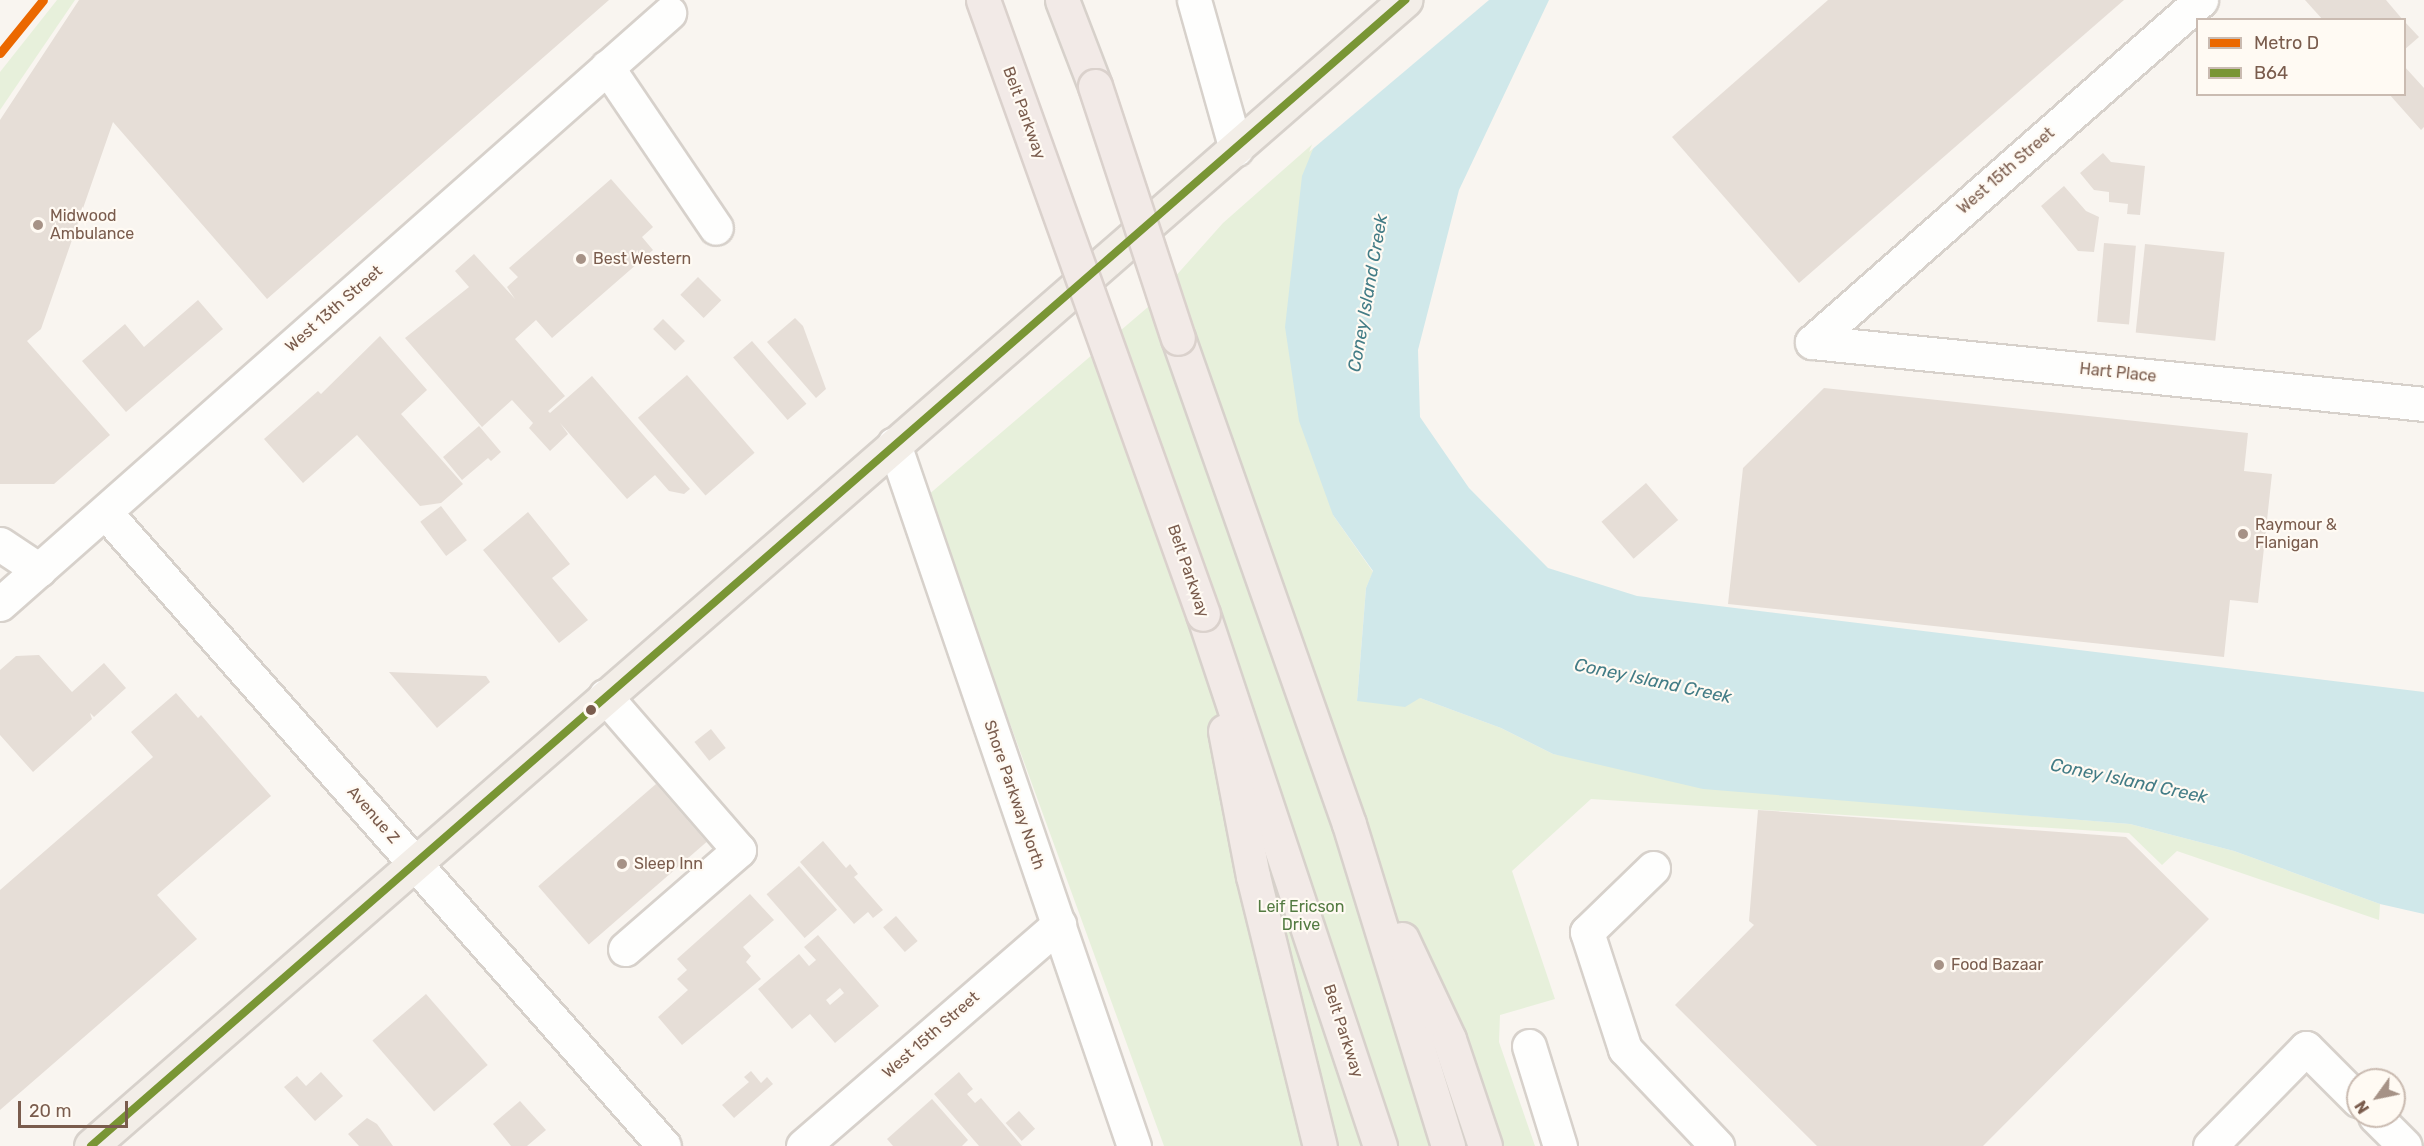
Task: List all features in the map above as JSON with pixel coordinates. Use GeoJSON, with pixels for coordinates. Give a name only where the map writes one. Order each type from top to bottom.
{"type":"FeatureCollection","features":[{"type":"Feature","properties":{"kind":"highway","name":"Belt Parkway"},"geometry":{"type":"LineString","coordinates":[[982,0],[1203,614],[1289,866],[1380,1146]]}},
{"type":"Feature","properties":{"kind":"highway"},"geometry":{"type":"LineString","coordinates":[[1062,0],[1095,86],[1178,338],[1349,824],[1448,1146]]}},
{"type":"Feature","properties":{"kind":"highway"},"geometry":{"type":"LineString","coordinates":[[1203,614],[1253,876],[1320,1146]]}},
{"type":"Feature","properties":{"kind":"highway"},"geometry":{"type":"LineString","coordinates":[[1349,824],[1449,1039],[1485,1146]]}},
{"type":"Feature","properties":{"kind":"main road"},"geometry":{"type":"LineString","coordinates":[[91,1146],[1405,0]]}},
{"type":"Feature","properties":{"kind":"street"},"geometry":{"type":"LineString","coordinates":[[1194,0],[1236,149]]}},
{"type":"Feature","properties":{"kind":"street","name":"West 15th Street"},"geometry":{"type":"LineString","coordinates":[[1812,342],[2201,0]]}},
{"type":"Feature","properties":{"kind":"street","name":"West 13th Street"},"geometry":{"type":"LineString","coordinates":[[0,604],[669,13]]}},
{"type":"Feature","properties":{"kind":"street"},"geometry":{"type":"LineString","coordinates":[[608,67],[716,228]]}},
{"type":"Feature","properties":{"kind":"street","name":"Hart Place"},"geometry":{"type":"LineString","coordinates":[[1812,342],[2424,404]]}},
{"type":"Feature","properties":{"kind":"street","name":"Shore Parkway North"},"geometry":{"type":"LineString","coordinates":[[894,444],[1134,1146]]}},
{"type":"Feature","properties":{"kind":"street","name":"Avenue Z"},"geometry":{"type":"LineString","coordinates":[[105,512],[664,1146]]}},
{"type":"Feature","properties":{"kind":"street"},"geometry":{"type":"LineString","coordinates":[[0,544],[39,570]]}},
{"type":"Feature","properties":{"kind":"street"},"geometry":{"type":"LineString","coordinates":[[605,696],[739,850],[625,950]]}},
{"type":"Feature","properties":{"kind":"street"},"geometry":{"type":"LineString","coordinates":[[1653,868],[1587,932],[1625,1049],[1717,1146]]}},
{"type":"Feature","properties":{"kind":"street","name":"West 15th Street"},"geometry":{"type":"LineString","coordinates":[[803,1146],[1059,924]]}},
{"type":"Feature","properties":{"kind":"street"},"geometry":{"type":"LineString","coordinates":[[1529,1046],[1560,1146]]}},
{"type":"Feature","properties":{"kind":"street"},"geometry":{"type":"LineString","coordinates":[[2210,1146],[2306,1048],[2346,1088]]}},
{"type":"Feature","properties":{"kind":"street"},"geometry":{"type":"LineString","coordinates":[[2387,1128],[2405,1146]]}},
{"type":"Feature","properties":{"kind":"green space"},"geometry":{"type":"Polygon","coordinates":[[[57,0],[75,0],[0,110],[0,72],[57,0]]]}},
{"type":"Feature","properties":{"kind":"green space","name":"Leif Ericson Drive"},"geometry":{"type":"Polygon","coordinates":[[[1316,141],[1333,515],[1373,572],[1366,588],[1357,701],[1420,698],[1501,728],[1553,754],[1929,807],[2130,824],[2234,851],[2380,904],[2379,920],[2177,851],[2162,865],[2129,833],[1591,799],[1512,871],[1555,999],[1500,1015],[1499,1042],[1535,1146],[1164,1146],[927,496],[1148,307],[1223,223],[1316,141]]]}},
{"type":"Feature","properties":{"kind":"water","name":"Coney Island Creek"},"geometry":{"type":"Polygon","coordinates":[[[1374,0],[1549,0],[1459,190],[1418,350],[1420,417],[1469,488],[1548,568],[1637,596],[2424,692],[2424,914],[2380,904],[2234,851],[2130,824],[1703,789],[1553,754],[1501,728],[1420,698],[1405,707],[1357,701],[1366,588],[1373,571],[1333,515],[1299,421],[1285,327],[1302,176],[1374,0]]]}},
{"type":"Feature","properties":{"kind":"pier"},"geometry":{"type":"Polygon","coordinates":[[[1371,0],[1489,0],[1309,152],[1371,0]]]}},
{"type":"Feature","properties":{"kind":"building"},"geometry":{"type":"Polygon","coordinates":[[[79,0],[609,0],[267,299],[113,122],[41,329],[27,341],[110,435],[54,484],[0,484],[0,120],[79,0]]]}},
{"type":"Feature","properties":{"kind":"building"},"geometry":{"type":"Polygon","coordinates":[[[1828,0],[2124,0],[1799,283],[1672,137],[1828,0]]]}},
{"type":"Feature","properties":{"kind":"building"},"geometry":{"type":"Polygon","coordinates":[[[2305,0],[2386,0],[2401,18],[2321,18],[2305,0]]]}},
{"type":"Feature","properties":{"kind":"building"},"geometry":{"type":"Polygon","coordinates":[[[2406,23],[2419,37],[2406,48],[2406,23]]]}},
{"type":"Feature","properties":{"kind":"building"},"geometry":{"type":"Polygon","coordinates":[[[2406,68],[2424,88],[2424,127],[2421,130],[2391,96],[2406,96],[2406,68]]]}},
{"type":"Feature","properties":{"kind":"building"},"geometry":{"type":"Polygon","coordinates":[[[2103,153],[2111,162],[2145,166],[2140,215],[2127,214],[2128,204],[2109,202],[2109,192],[2094,190],[2080,173],[2103,153]]]}},
{"type":"Feature","properties":{"kind":"building"},"geometry":{"type":"Polygon","coordinates":[[[611,179],[653,227],[642,237],[653,250],[552,338],[536,320],[515,339],[565,396],[548,411],[550,413],[592,376],[690,489],[684,494],[669,491],[655,475],[627,499],[560,423],[568,434],[550,451],[529,428],[533,423],[512,400],[482,427],[405,338],[469,287],[455,271],[474,254],[515,299],[507,287],[518,277],[509,268],[611,179]]]}},
{"type":"Feature","properties":{"kind":"building"},"geometry":{"type":"Polygon","coordinates":[[[2064,186],[2086,211],[2099,217],[2094,252],[2078,251],[2041,206],[2064,186]]]}},
{"type":"Feature","properties":{"kind":"building"},"geometry":{"type":"Polygon","coordinates":[[[2104,243],[2136,246],[2129,324],[2097,322],[2104,243]]]}},
{"type":"Feature","properties":{"kind":"building"},"geometry":{"type":"Polygon","coordinates":[[[2145,244],[2225,252],[2215,341],[2136,333],[2145,244]]]}},
{"type":"Feature","properties":{"kind":"building"},"geometry":{"type":"Polygon","coordinates":[[[698,277],[721,300],[704,318],[680,295],[698,277]]]}},
{"type":"Feature","properties":{"kind":"building"},"geometry":{"type":"Polygon","coordinates":[[[198,300],[223,329],[126,412],[82,361],[125,324],[144,347],[198,300]]]}},
{"type":"Feature","properties":{"kind":"building"},"geometry":{"type":"Polygon","coordinates":[[[795,318],[803,326],[826,389],[816,398],[767,342],[795,318]]]}},
{"type":"Feature","properties":{"kind":"building"},"geometry":{"type":"Polygon","coordinates":[[[663,319],[685,341],[675,351],[653,329],[663,319]]]}},
{"type":"Feature","properties":{"kind":"building"},"geometry":{"type":"Polygon","coordinates":[[[380,336],[427,390],[401,414],[463,484],[441,503],[420,506],[357,435],[303,483],[264,439],[318,391],[321,394],[380,336]]]}},
{"type":"Feature","properties":{"kind":"building"},"geometry":{"type":"Polygon","coordinates":[[[752,341],[806,404],[788,420],[733,357],[752,341]]]}},
{"type":"Feature","properties":{"kind":"building"},"geometry":{"type":"Polygon","coordinates":[[[687,375],[755,453],[706,495],[638,418],[687,375]]]}},
{"type":"Feature","properties":{"kind":"building"},"geometry":{"type":"Polygon","coordinates":[[[1824,388],[2248,433],[2244,471],[2272,474],[2258,603],[2230,600],[2224,657],[1728,604],[1743,468],[1824,388]]]}},
{"type":"Feature","properties":{"kind":"building"},"geometry":{"type":"Polygon","coordinates":[[[479,426],[501,452],[491,461],[488,458],[462,480],[443,457],[479,426]]]}},
{"type":"Feature","properties":{"kind":"building"},"geometry":{"type":"Polygon","coordinates":[[[1646,483],[1678,520],[1634,559],[1601,522],[1646,483]]]}},
{"type":"Feature","properties":{"kind":"building"},"geometry":{"type":"Polygon","coordinates":[[[441,506],[467,540],[446,556],[420,522],[441,506]]]}},
{"type":"Feature","properties":{"kind":"building"},"geometry":{"type":"Polygon","coordinates":[[[528,512],[570,564],[552,578],[588,620],[559,643],[483,550],[528,512]]]}},
{"type":"Feature","properties":{"kind":"building"},"geometry":{"type":"Polygon","coordinates":[[[39,655],[72,692],[104,663],[126,688],[94,717],[90,713],[92,719],[33,772],[0,735],[0,670],[16,656],[39,655]]]}},
{"type":"Feature","properties":{"kind":"building"},"geometry":{"type":"Polygon","coordinates":[[[389,672],[486,676],[490,682],[437,728],[389,672]]]}},
{"type":"Feature","properties":{"kind":"building"},"geometry":{"type":"Polygon","coordinates":[[[176,693],[198,718],[201,715],[271,796],[157,895],[197,939],[0,1110],[0,890],[153,757],[131,732],[176,693]]]}},
{"type":"Feature","properties":{"kind":"building"},"geometry":{"type":"Polygon","coordinates":[[[711,729],[726,748],[709,761],[694,742],[711,729]]]}},
{"type":"Feature","properties":{"kind":"building","name":"Sleep Inn"},"geometry":{"type":"Polygon","coordinates":[[[656,784],[707,842],[589,944],[538,886],[656,784]]]}},
{"type":"Feature","properties":{"kind":"building","name":"Food Bazaar"},"geometry":{"type":"Polygon","coordinates":[[[1758,810],[2126,837],[2209,919],[1983,1146],[1817,1146],[1675,1005],[1754,925],[1749,921],[1758,810]]]}},
{"type":"Feature","properties":{"kind":"building"},"geometry":{"type":"Polygon","coordinates":[[[823,841],[846,868],[850,864],[858,874],[854,877],[883,910],[873,918],[868,912],[854,924],[800,862],[823,841]]]}},
{"type":"Feature","properties":{"kind":"building"},"geometry":{"type":"Polygon","coordinates":[[[799,866],[837,910],[805,938],[767,894],[799,866]]]}},
{"type":"Feature","properties":{"kind":"building"},"geometry":{"type":"Polygon","coordinates":[[[750,894],[774,920],[743,947],[751,956],[746,962],[761,979],[682,1045],[658,1017],[688,990],[677,979],[687,970],[677,959],[750,894]]]}},
{"type":"Feature","properties":{"kind":"building"},"geometry":{"type":"Polygon","coordinates":[[[896,916],[918,941],[905,952],[883,927],[896,916]]]}},
{"type":"Feature","properties":{"kind":"building"},"geometry":{"type":"Polygon","coordinates":[[[818,935],[879,1006],[835,1043],[810,1014],[792,1029],[758,989],[799,954],[809,966],[816,960],[804,947],[818,935]],[[840,988],[826,1000],[830,1005],[844,993],[840,988]]]}},
{"type":"Feature","properties":{"kind":"building"},"geometry":{"type":"Polygon","coordinates":[[[426,994],[488,1065],[434,1112],[372,1041],[426,994]]]}},
{"type":"Feature","properties":{"kind":"building"},"geometry":{"type":"Polygon","coordinates":[[[751,1071],[761,1083],[767,1077],[773,1084],[734,1118],[722,1105],[749,1082],[744,1077],[751,1071]]]}},
{"type":"Feature","properties":{"kind":"building"},"geometry":{"type":"Polygon","coordinates":[[[321,1072],[343,1096],[315,1121],[284,1087],[297,1076],[306,1086],[321,1072]]]}},
{"type":"Feature","properties":{"kind":"building"},"geometry":{"type":"Polygon","coordinates":[[[959,1072],[973,1089],[967,1094],[975,1103],[981,1098],[1022,1146],[979,1146],[934,1094],[959,1072]]]}},
{"type":"Feature","properties":{"kind":"building"},"geometry":{"type":"Polygon","coordinates":[[[932,1099],[968,1140],[962,1146],[893,1146],[887,1139],[932,1099]]]}},
{"type":"Feature","properties":{"kind":"building"},"geometry":{"type":"Polygon","coordinates":[[[520,1101],[546,1130],[527,1146],[511,1146],[493,1124],[520,1101]]]}},
{"type":"Feature","properties":{"kind":"building"},"geometry":{"type":"Polygon","coordinates":[[[1019,1111],[1035,1129],[1022,1141],[1006,1123],[1019,1111]]]}},
{"type":"Feature","properties":{"kind":"building"},"geometry":{"type":"Polygon","coordinates":[[[367,1118],[377,1124],[393,1146],[359,1146],[348,1134],[367,1118]]]}},
{"type":"Feature","properties":{"kind":"metro line","name":"D"},"geometry":{"type":"LineString","coordinates":[[0,53],[43,0]]}},
{"type":"Feature","properties":{"kind":"transit line","name":"B64"},"geometry":{"type":"LineString","coordinates":[[91,1146],[1405,0]]}},
{"type":"Feature","properties":{"kind":"place","name":"Midwood Ambulance"},"geometry":{"type":"Point","coordinates":[38,225]}},
{"type":"Feature","properties":{"kind":"place","name":"Best Western"},"geometry":{"type":"Point","coordinates":[581,259]}},
{"type":"Feature","properties":{"kind":"place","name":"Raymour & Flanigan"},"geometry":{"type":"Point","coordinates":[2243,534]}},
{"type":"Feature","properties":{"kind":"place","name":"Sleep Inn"},"geometry":{"type":"Point","coordinates":[622,864]}},
{"type":"Feature","properties":{"kind":"place","name":"Food Bazaar"},"geometry":{"type":"Point","coordinates":[1939,965]}}]}
